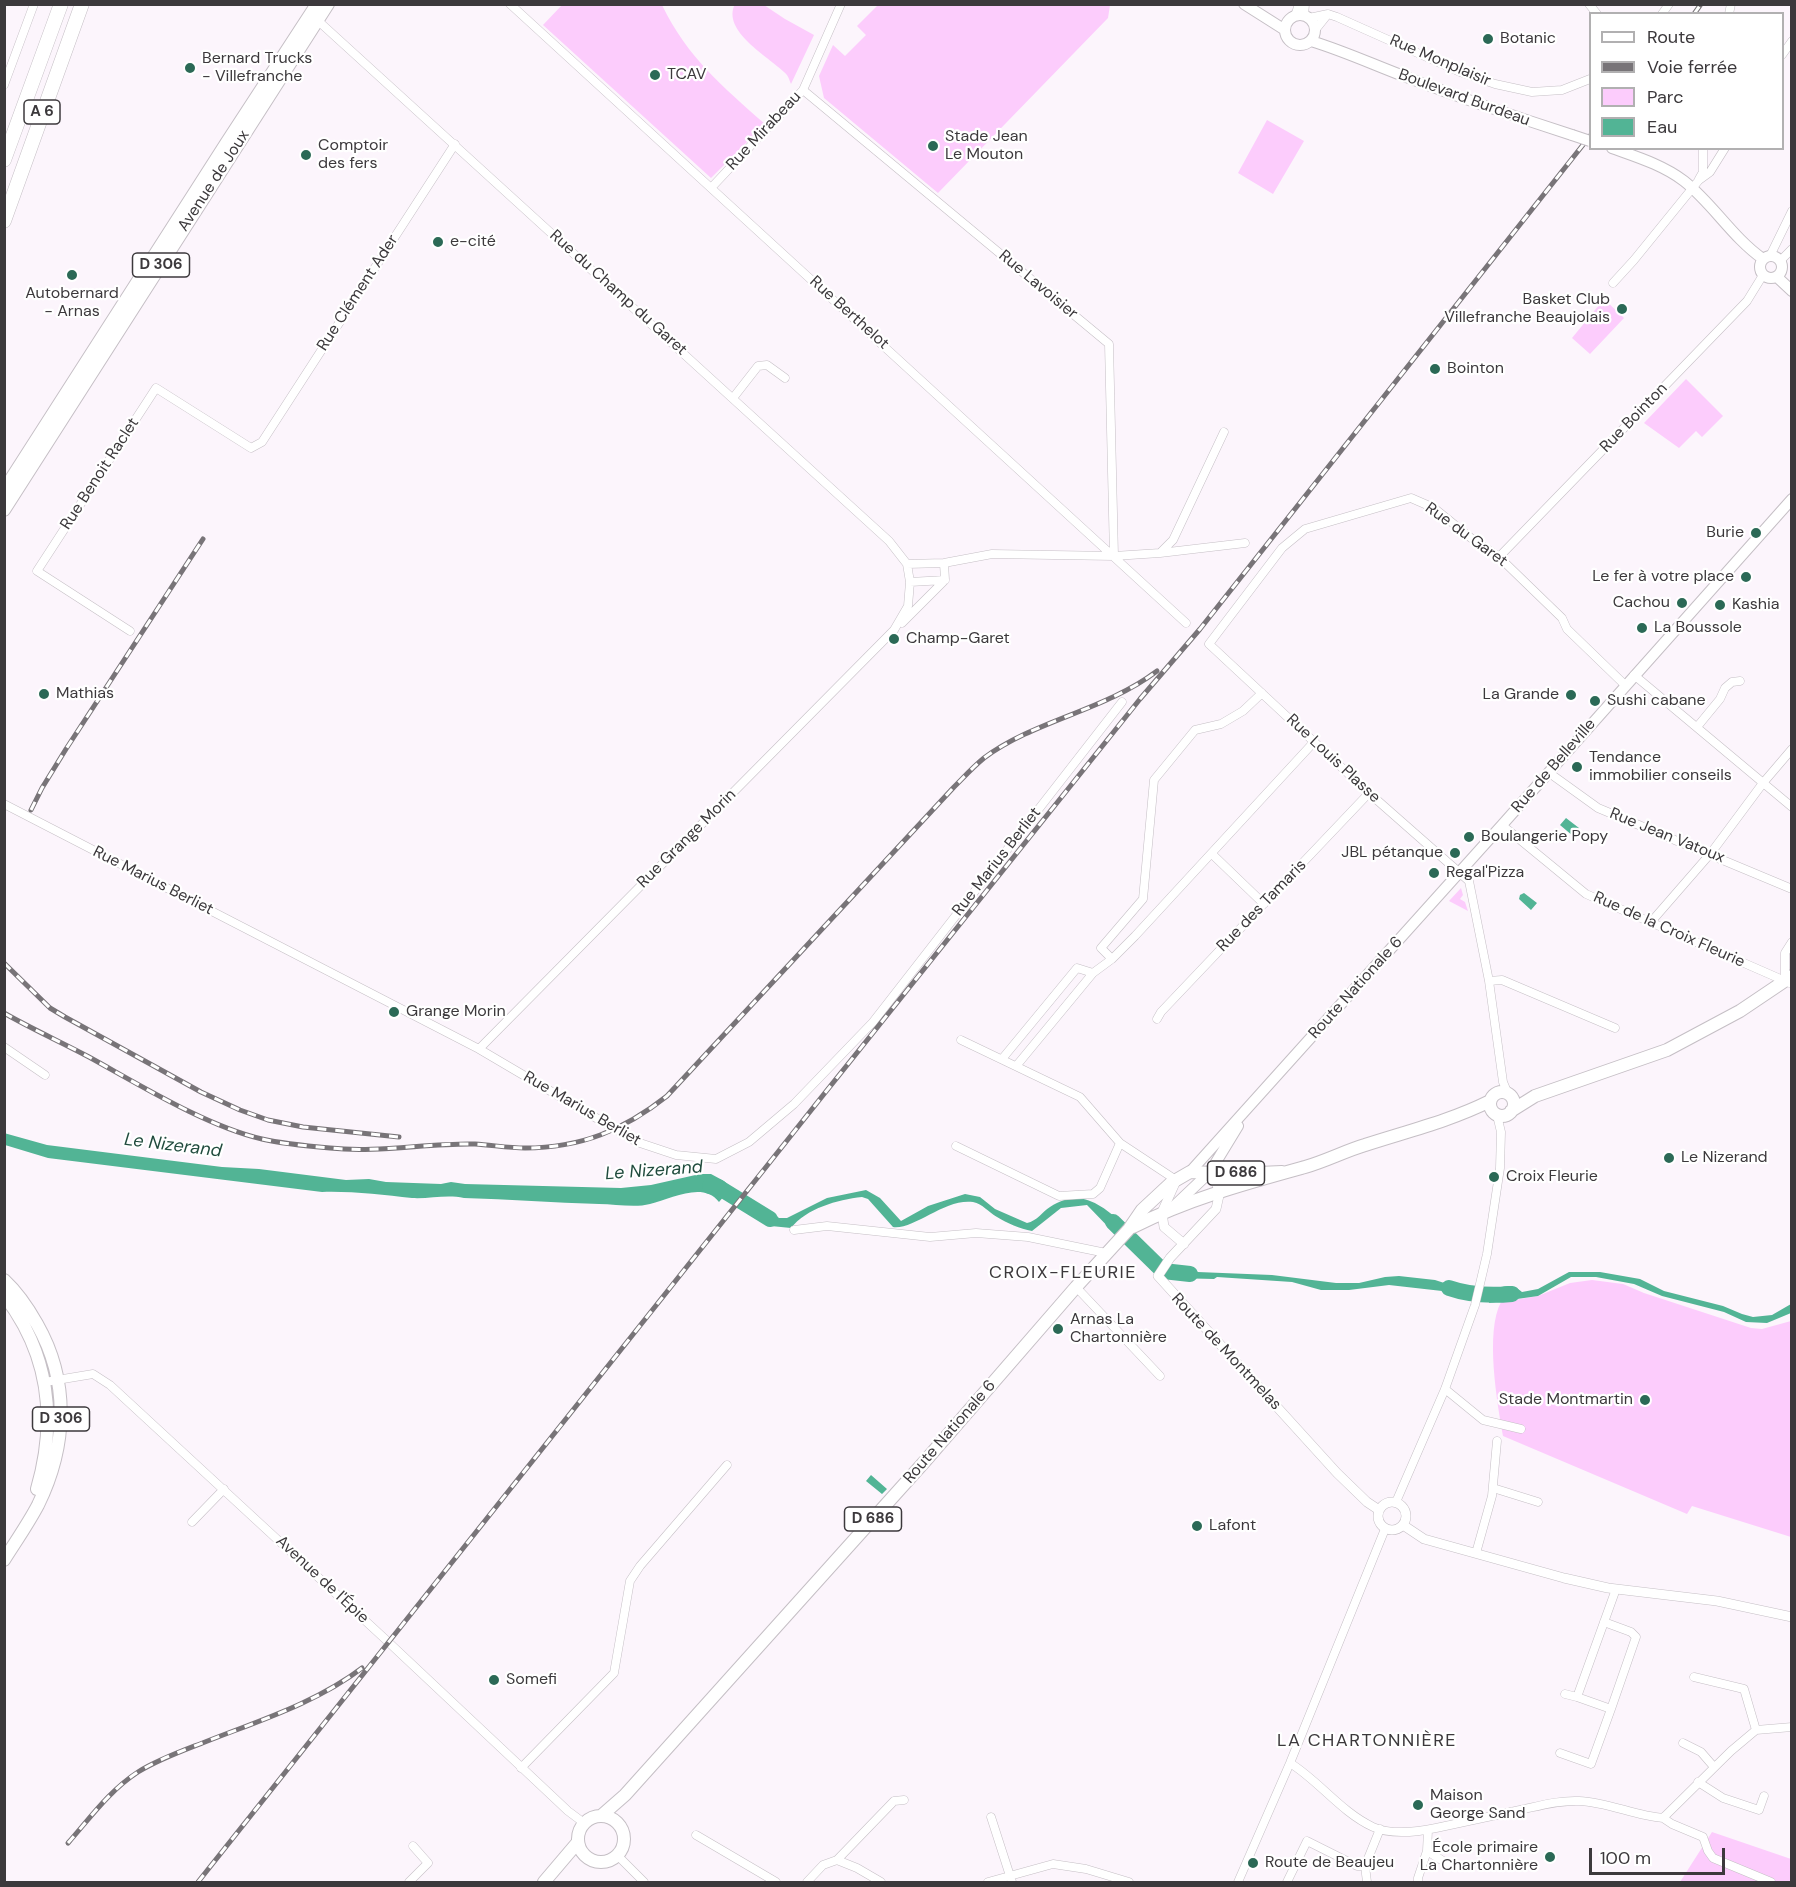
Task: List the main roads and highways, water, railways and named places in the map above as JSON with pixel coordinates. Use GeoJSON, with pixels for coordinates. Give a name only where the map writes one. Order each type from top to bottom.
{"type":"FeatureCollection","features":[{"type":"Feature","properties":{"kind":"highway","name":"A 6"},"geometry":{"type":"LineString","coordinates":[[4,160],[61,4]]}},
{"type":"Feature","properties":{"kind":"highway","name":"A 6"},"geometry":{"type":"LineString","coordinates":[[4,221],[82,4]]}},
{"type":"Feature","properties":{"kind":"main road","name":"Avenue de Joux"},"geometry":{"type":"LineString","coordinates":[[4,510],[7,493],[227,142],[316,13],[328,4]]}},
{"type":"Feature","properties":{"kind":"main road","name":"Boulevard Burdeau"},"geometry":{"type":"LineString","coordinates":[[1244,4],[1255,10],[1298,17],[1314,35],[1339,50],[1490,109],[1589,141]]}},
{"type":"Feature","properties":{"kind":"main road","name":"Boulevard Burdeau"},"geometry":{"type":"LineString","coordinates":[[1298,17],[1288,40],[1292,44],[1302,46],[1314,35]]}},
{"type":"Feature","properties":{"kind":"main road"},"geometry":{"type":"LineString","coordinates":[[1618,150],[1648,161],[1696,185],[1746,247],[1774,265],[1791,283]]}},
{"type":"Feature","properties":{"kind":"main road"},"geometry":{"type":"LineString","coordinates":[[1774,265],[1769,279],[1762,275],[1760,269],[1774,265]]}},
{"type":"Feature","properties":{"kind":"main road"},"geometry":{"type":"LineString","coordinates":[[1774,265],[1791,291]]}},
{"type":"Feature","properties":{"kind":"main road","name":"Rue de Belleville"},"geometry":{"type":"LineString","coordinates":[[1459,872],[1791,499]]}},
{"type":"Feature","properties":{"kind":"main road","name":"Route Nationale 6"},"geometry":{"type":"LineString","coordinates":[[602,1816],[625,1795],[926,1460],[1129,1228],[1142,1210],[1176,1180],[1190,1172],[1459,872]]}},
{"type":"Feature","properties":{"kind":"main road"},"geometry":{"type":"LineString","coordinates":[[1167,1210],[1220,1191],[1306,1167],[1364,1145],[1467,1112],[1535,1096],[1667,1050],[1740,1011],[1789,980]]}},
{"type":"Feature","properties":{"kind":"main road","name":"Route Nationale 6"},"geometry":{"type":"LineString","coordinates":[[1129,1228],[1167,1210],[1210,1172],[1252,1103]]}},
{"type":"Feature","properties":{"kind":"main road","name":"D 686"},"geometry":{"type":"LineString","coordinates":[[1190,1172],[1282,1172]]}},
{"type":"Feature","properties":{"kind":"main road","name":"D 306"},"geometry":{"type":"LineString","coordinates":[[4,1280],[28,1308],[47,1341],[58,1379],[61,1427],[56,1457],[39,1502],[4,1560]]}},
{"type":"Feature","properties":{"kind":"main road","name":"D 306"},"geometry":{"type":"LineString","coordinates":[[4,1295],[32,1336],[45,1383],[48,1410],[44,1463],[37,1489],[4,1544]]}},
{"type":"Feature","properties":{"kind":"main road","name":"Route Nationale 6"},"geometry":{"type":"LineString","coordinates":[[618,1824],[625,1795]]}},
{"type":"Feature","properties":{"kind":"main road"},"geometry":{"type":"LineString","coordinates":[[544,1882],[578,1842],[580,1829],[584,1823],[602,1816],[614,1820],[624,1836],[621,1850],[604,1862],[585,1855],[578,1842]]}},
{"type":"Feature","properties":{"kind":"main road"},"geometry":{"type":"LineString","coordinates":[[558,1868],[585,1855]]}},
{"type":"Feature","properties":{"kind":"water"},"geometry":{"type":"Polygon","coordinates":[[[1566,818],[1579,828],[1573,836],[1560,825],[1566,818]]]}},
{"type":"Feature","properties":{"kind":"water"},"geometry":{"type":"Polygon","coordinates":[[[1524,893],[1537,903],[1531,910],[1519,899],[1524,893]]]}},
{"type":"Feature","properties":{"kind":"water"},"geometry":{"type":"Polygon","coordinates":[[[4,1133],[47,1145],[346,1180],[621,1188],[711,1174],[724,1181],[735,1191],[725,1195],[719,1202],[712,1196],[696,1192],[650,1204],[631,1206],[451,1196],[412,1198],[322,1192],[48,1158],[5,1145],[4,1133]]]}},
{"type":"Feature","properties":{"kind":"water"},"geometry":{"type":"Polygon","coordinates":[[[866,1190],[880,1198],[901,1221],[928,1206],[965,1194],[980,1197],[995,1209],[1027,1223],[1061,1201],[1081,1199],[1099,1205],[1125,1225],[1116,1235],[1087,1205],[1061,1208],[1032,1231],[1005,1221],[980,1204],[973,1202],[952,1205],[901,1227],[893,1227],[868,1199],[862,1197],[823,1206],[805,1215],[791,1228],[771,1226],[749,1211],[752,1207],[773,1213],[779,1218],[787,1218],[827,1198],[866,1190]]]}},
{"type":"Feature","properties":{"kind":"water"},"geometry":{"type":"Polygon","coordinates":[[[1139,1240],[1160,1261],[1152,1271],[1132,1247],[1139,1240]]]}},
{"type":"Feature","properties":{"kind":"water"},"geometry":{"type":"Polygon","coordinates":[[[1171,1268],[1173,1271],[1272,1275],[1336,1283],[1359,1283],[1399,1276],[1435,1280],[1469,1291],[1467,1297],[1451,1292],[1389,1285],[1349,1290],[1321,1290],[1292,1282],[1217,1277],[1214,1279],[1173,1278],[1166,1274],[1171,1268]]]}},
{"type":"Feature","properties":{"kind":"water"},"geometry":{"type":"Polygon","coordinates":[[[1569,1272],[1600,1272],[1640,1279],[1664,1291],[1723,1306],[1753,1317],[1772,1315],[1791,1304],[1791,1313],[1767,1323],[1746,1322],[1724,1312],[1662,1296],[1634,1284],[1596,1277],[1571,1277],[1538,1296],[1489,1303],[1492,1289],[1512,1286],[1522,1292],[1538,1289],[1569,1272]]]}},
{"type":"Feature","properties":{"kind":"water"},"geometry":{"type":"Polygon","coordinates":[[[871,1475],[887,1489],[882,1494],[866,1481],[871,1475]]]}},
{"type":"Feature","properties":{"kind":"waterway","name":"Le Nizerand"},"geometry":{"type":"LineString","coordinates":[[710,1186],[718,1187],[770,1219]]}},
{"type":"Feature","properties":{"kind":"waterway","name":"Le Nizerand"},"geometry":{"type":"LineString","coordinates":[[1113,1222],[1163,1271],[1190,1274]]}},
{"type":"Feature","properties":{"kind":"waterway","name":"Le Nizerand"},"geometry":{"type":"LineString","coordinates":[[1449,1288],[1480,1294],[1512,1294]]}},
{"type":"Feature","properties":{"kind":"railway"},"geometry":{"type":"LineString","coordinates":[[1695,12],[1701,4]]}},
{"type":"Feature","properties":{"kind":"railway"},"geometry":{"type":"LineString","coordinates":[[198,1882],[824,1094],[1140,699],[1200,629],[1589,137]]}},
{"type":"Feature","properties":{"kind":"railway"},"geometry":{"type":"LineString","coordinates":[[31,810],[66,749],[203,539]]}},
{"type":"Feature","properties":{"kind":"railway"},"geometry":{"type":"LineString","coordinates":[[4,1013],[196,1115],[262,1139],[287,1144],[348,1149],[457,1144],[525,1148],[565,1145],[583,1141],[635,1118],[667,1096],[954,787],[984,758],[1025,734],[1115,696],[1157,671]]}},
{"type":"Feature","properties":{"kind":"railway"},"geometry":{"type":"LineString","coordinates":[[4,963],[50,1008],[201,1092],[240,1110],[268,1120],[303,1127],[399,1137]]}},
{"type":"Feature","properties":{"kind":"railway"},"geometry":{"type":"LineString","coordinates":[[68,1843],[109,1796],[138,1772],[154,1763],[306,1701],[362,1668]]}},
{"type":"Feature","properties":{"kind":"place","name":"Botanic"},"geometry":{"type":"Point","coordinates":[1488,39]}},
{"type":"Feature","properties":{"kind":"place","name":"Bernard Trucks - Villefranche"},"geometry":{"type":"Point","coordinates":[190,68]}},
{"type":"Feature","properties":{"kind":"place","name":"TCAV"},"geometry":{"type":"Point","coordinates":[655,75]}},
{"type":"Feature","properties":{"kind":"place","name":"Stade Jean Le Mouton"},"geometry":{"type":"Point","coordinates":[933,146]}},
{"type":"Feature","properties":{"kind":"place","name":"Comptoir des fers"},"geometry":{"type":"Point","coordinates":[306,155]}},
{"type":"Feature","properties":{"kind":"place","name":"e-cité"},"geometry":{"type":"Point","coordinates":[438,242]}},
{"type":"Feature","properties":{"kind":"place","name":"Autobernard - Arnas"},"geometry":{"type":"Point","coordinates":[72,275]}},
{"type":"Feature","properties":{"kind":"place","name":"Basket Club Villefranche Beaujolais"},"geometry":{"type":"Point","coordinates":[1622,309]}},
{"type":"Feature","properties":{"kind":"place","name":"Bointon"},"geometry":{"type":"Point","coordinates":[1435,369]}},
{"type":"Feature","properties":{"kind":"place","name":"Burie"},"geometry":{"type":"Point","coordinates":[1756,533]}},
{"type":"Feature","properties":{"kind":"place","name":"Le fer à votre place"},"geometry":{"type":"Point","coordinates":[1746,577]}},
{"type":"Feature","properties":{"kind":"place","name":"Cachou"},"geometry":{"type":"Point","coordinates":[1682,603]}},
{"type":"Feature","properties":{"kind":"place","name":"Kashia"},"geometry":{"type":"Point","coordinates":[1720,605]}},
{"type":"Feature","properties":{"kind":"place","name":"La Boussole"},"geometry":{"type":"Point","coordinates":[1642,628]}},
{"type":"Feature","properties":{"kind":"place","name":"Champ-Garet"},"geometry":{"type":"Point","coordinates":[894,639]}},
{"type":"Feature","properties":{"kind":"place","name":"Mathias"},"geometry":{"type":"Point","coordinates":[44,694]}},
{"type":"Feature","properties":{"kind":"place","name":"La Grande"},"geometry":{"type":"Point","coordinates":[1571,695]}},
{"type":"Feature","properties":{"kind":"place","name":"Sushi cabane"},"geometry":{"type":"Point","coordinates":[1595,701]}},
{"type":"Feature","properties":{"kind":"place","name":"Tendance immobilier conseils"},"geometry":{"type":"Point","coordinates":[1577,767]}},
{"type":"Feature","properties":{"kind":"place","name":"Boulangerie Popy"},"geometry":{"type":"Point","coordinates":[1469,837]}},
{"type":"Feature","properties":{"kind":"place","name":"JBL pétanque"},"geometry":{"type":"Point","coordinates":[1455,853]}},
{"type":"Feature","properties":{"kind":"place","name":"Regal'Pizza"},"geometry":{"type":"Point","coordinates":[1434,873]}},
{"type":"Feature","properties":{"kind":"place","name":"Grange Morin"},"geometry":{"type":"Point","coordinates":[394,1012]}},
{"type":"Feature","properties":{"kind":"place","name":"Le Nizerand"},"geometry":{"type":"Point","coordinates":[1669,1158]}},
{"type":"Feature","properties":{"kind":"place","name":"Croix Fleurie"},"geometry":{"type":"Point","coordinates":[1494,1177]}},
{"type":"Feature","properties":{"kind":"place","name":"Arnas La Chartonnière"},"geometry":{"type":"Point","coordinates":[1058,1329]}},
{"type":"Feature","properties":{"kind":"place","name":"Stade Montmartin"},"geometry":{"type":"Point","coordinates":[1645,1400]}},
{"type":"Feature","properties":{"kind":"place","name":"Lafont"},"geometry":{"type":"Point","coordinates":[1197,1526]}},
{"type":"Feature","properties":{"kind":"place","name":"Somefi"},"geometry":{"type":"Point","coordinates":[494,1680]}},
{"type":"Feature","properties":{"kind":"place","name":"Maison George Sand"},"geometry":{"type":"Point","coordinates":[1418,1805]}},
{"type":"Feature","properties":{"kind":"place","name":"École primaire La Chartonnière"},"geometry":{"type":"Point","coordinates":[1550,1857]}},
{"type":"Feature","properties":{"kind":"place","name":"Route de Beaujeu"},"geometry":{"type":"Point","coordinates":[1253,1863]}},
{"type":"Feature","properties":{"kind":"district","name":"CROIX-FLEURIE"},"geometry":{"type":"Point","coordinates":[1063,1273]}},
{"type":"Feature","properties":{"kind":"district","name":"LA CHARTONNIÈRE"},"geometry":{"type":"Point","coordinates":[1367,1741]}}]}
